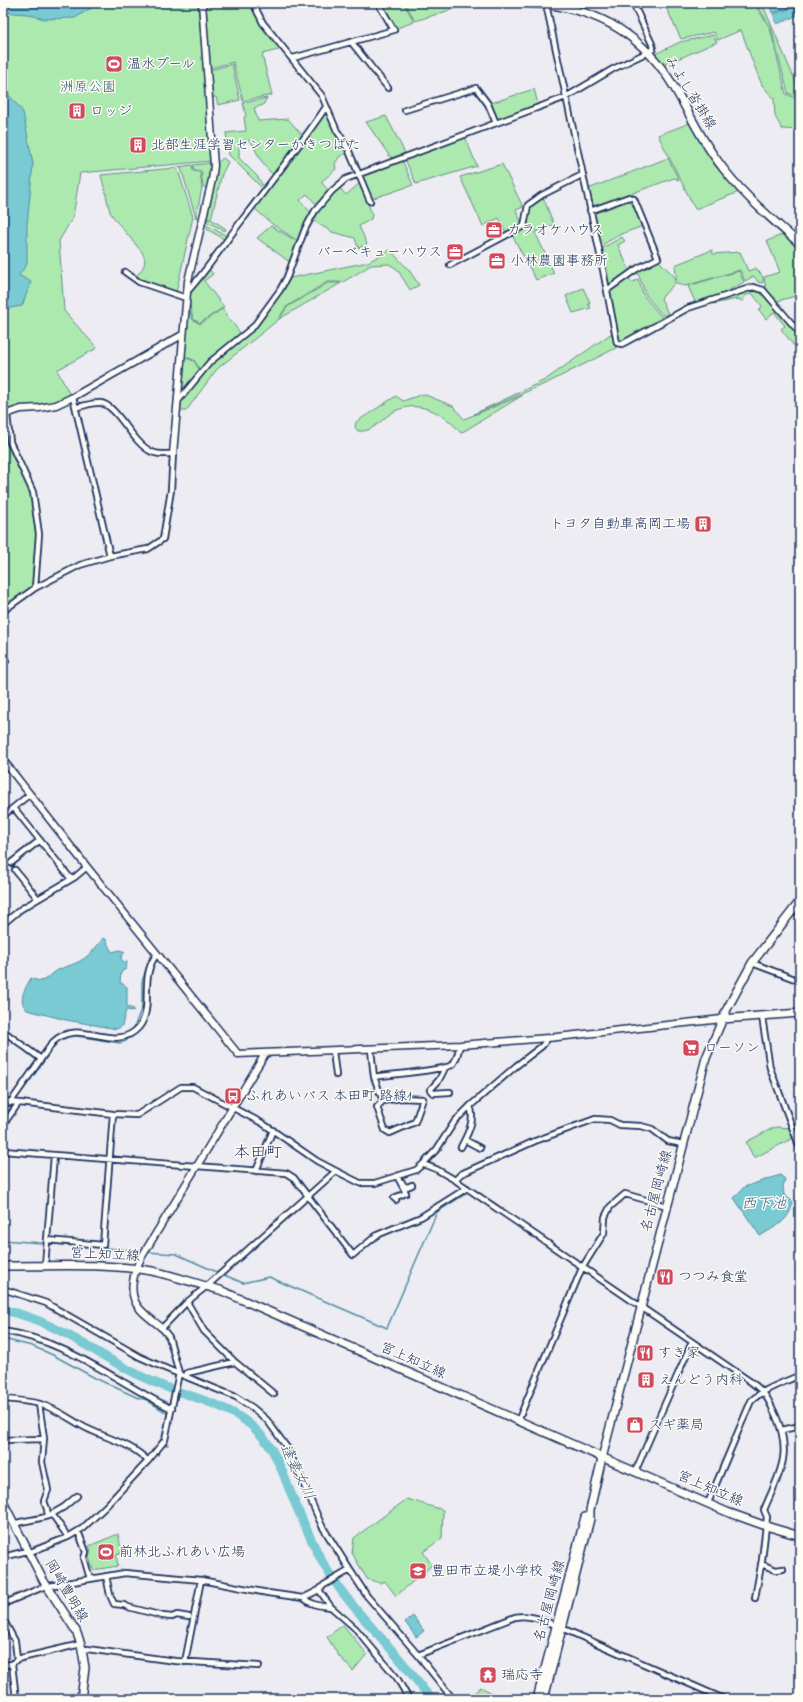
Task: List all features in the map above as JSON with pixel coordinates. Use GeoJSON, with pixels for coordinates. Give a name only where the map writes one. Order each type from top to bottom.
{"type":"FeatureCollection","features":[{"type":"Feature","properties":{"kind":"main road","name":"みよし沓掛線"},"geometry":{"type":"LineString","coordinates":[[527,3],[568,7],[591,15],[616,27],[648,52],[668,78],[716,159],[728,175],[745,195],[800,244]]}},
{"type":"Feature","properties":{"kind":"main road","name":"名古屋岡崎線"},"geometry":{"type":"LineString","coordinates":[[538,1699],[590,1519],[590,1510],[602,1458],[706,1058],[722,1020],[752,963],[800,901]]}},
{"type":"Feature","properties":{"kind":"main road"},"geometry":{"type":"LineString","coordinates":[[722,1020],[800,1013]]}},
{"type":"Feature","properties":{"kind":"main road","name":"宮上知立線"},"geometry":{"type":"LineString","coordinates":[[3,1266],[98,1265],[135,1269],[179,1277],[220,1290],[708,1503],[766,1526],[800,1536]]}},
{"type":"Feature","properties":{"kind":"main road","name":"岡崎豊明線"},"geometry":{"type":"LineString","coordinates":[[3,1502],[48,1588],[76,1631],[82,1647],[85,1668],[81,1699]]}},
{"type":"Feature","properties":{"kind":"main road","name":"名古屋岡崎線"},"geometry":{"type":"LineString","coordinates":[[544,1699],[559,1628]]}},
{"type":"Feature","properties":{"kind":"street"},"geometry":{"type":"LineString","coordinates":[[3,611],[35,588],[80,565],[110,556],[148,549],[164,539],[171,490],[182,335],[188,281],[214,166],[202,3]]}},
{"type":"Feature","properties":{"kind":"street"},"geometry":{"type":"LineString","coordinates":[[253,3],[263,23],[293,58],[300,69],[315,85],[322,96],[337,131],[346,144],[370,202]]}},
{"type":"Feature","properties":{"kind":"street"},"geometry":{"type":"LineString","coordinates":[[293,58],[352,43],[394,30],[378,3]]}},
{"type":"Feature","properties":{"kind":"street"},"geometry":{"type":"LineString","coordinates":[[177,402],[190,389],[210,362],[253,327],[280,290],[315,210],[332,191],[346,179],[358,174],[566,98],[612,69],[653,49],[633,3]]}},
{"type":"Feature","properties":{"kind":"street"},"geometry":{"type":"LineString","coordinates":[[546,4],[617,342],[622,344],[688,308],[753,287],[763,290],[800,333]]}},
{"type":"Feature","properties":{"kind":"street"},"geometry":{"type":"LineString","coordinates":[[352,43],[388,88]]}},
{"type":"Feature","properties":{"kind":"street"},"geometry":{"type":"LineString","coordinates":[[405,110],[476,88],[488,104],[496,123]]}},
{"type":"Feature","properties":{"kind":"street"},"geometry":{"type":"LineString","coordinates":[[187,295],[305,138],[326,107]]}},
{"type":"Feature","properties":{"kind":"street"},"geometry":{"type":"LineString","coordinates":[[450,265],[524,226],[528,205],[542,195],[582,175]]}},
{"type":"Feature","properties":{"kind":"street"},"geometry":{"type":"LineString","coordinates":[[590,211],[629,197],[634,199],[658,258],[638,268],[607,290]]}},
{"type":"Feature","properties":{"kind":"street"},"geometry":{"type":"LineString","coordinates":[[125,272],[139,282],[187,295]]}},
{"type":"Feature","properties":{"kind":"street"},"geometry":{"type":"LineString","coordinates":[[35,588],[39,534],[33,492],[10,442],[5,414],[21,409],[39,408],[56,404],[73,397],[182,335]]}},
{"type":"Feature","properties":{"kind":"street"},"geometry":{"type":"LineString","coordinates":[[73,397],[77,407],[110,556]]}},
{"type":"Feature","properties":{"kind":"street"},"geometry":{"type":"LineString","coordinates":[[77,407],[99,403],[106,405],[113,411],[134,438],[144,447],[153,452],[173,454]]}},
{"type":"Feature","properties":{"kind":"street"},"geometry":{"type":"LineString","coordinates":[[3,760],[238,1054],[371,1050],[460,1045],[548,1038],[722,1020]]}},
{"type":"Feature","properties":{"kind":"street"},"geometry":{"type":"LineString","coordinates":[[3,816],[30,794]]}},
{"type":"Feature","properties":{"kind":"street"},"geometry":{"type":"LineString","coordinates":[[14,808],[71,880]]}},
{"type":"Feature","properties":{"kind":"street"},"geometry":{"type":"LineString","coordinates":[[11,863],[40,840]]}},
{"type":"Feature","properties":{"kind":"street"},"geometry":{"type":"LineString","coordinates":[[3,924],[21,909],[71,880],[87,867]]}},
{"type":"Feature","properties":{"kind":"street"},"geometry":{"type":"LineString","coordinates":[[15,870],[38,899]]}},
{"type":"Feature","properties":{"kind":"street"},"geometry":{"type":"LineString","coordinates":[[10,1103],[54,1042],[66,1033],[78,1032],[115,1038],[123,1037],[138,1028],[146,1009],[147,976],[157,954]]}},
{"type":"Feature","properties":{"kind":"street"},"geometry":{"type":"LineString","coordinates":[[752,963],[800,981]]}},
{"type":"Feature","properties":{"kind":"street"},"geometry":{"type":"LineString","coordinates":[[762,1017],[770,1068],[800,1148]]}},
{"type":"Feature","properties":{"kind":"street"},"geometry":{"type":"LineString","coordinates":[[3,1033],[6,1033],[41,1059]]}},
{"type":"Feature","properties":{"kind":"street"},"geometry":{"type":"LineString","coordinates":[[3,1101],[18,1104],[113,1114],[137,1115],[171,1092],[186,1086],[200,1089],[233,1106],[273,1130],[317,1161],[360,1183],[375,1183],[416,1170],[437,1149],[455,1121],[470,1106],[516,1066],[542,1046],[548,1038]]}},
{"type":"Feature","properties":{"kind":"street"},"geometry":{"type":"LineString","coordinates":[[374,1077],[451,1066],[460,1045]]}},
{"type":"Feature","properties":{"kind":"street"},"geometry":{"type":"LineString","coordinates":[[371,1050],[374,1077],[383,1101]]}},
{"type":"Feature","properties":{"kind":"street"},"geometry":{"type":"LineString","coordinates":[[333,1051],[336,1075]]}},
{"type":"Feature","properties":{"kind":"street"},"geometry":{"type":"LineString","coordinates":[[3,1557],[28,1552],[68,1538],[78,1532],[106,1506],[166,1440],[178,1375],[169,1337],[162,1328],[145,1314],[137,1305],[133,1292],[135,1269],[265,1054]]}},
{"type":"Feature","properties":{"kind":"street"},"geometry":{"type":"LineString","coordinates":[[445,1068],[439,1080],[430,1090],[433,1093],[450,1092]]}},
{"type":"Feature","properties":{"kind":"street"},"geometry":{"type":"LineString","coordinates":[[401,1098],[423,1100],[415,1122],[390,1133],[385,1130],[377,1107],[383,1101],[401,1098]]}},
{"type":"Feature","properties":{"kind":"street"},"geometry":{"type":"LineString","coordinates":[[3,1125],[18,1104]]}},
{"type":"Feature","properties":{"kind":"street"},"geometry":{"type":"LineString","coordinates":[[461,1147],[472,1124],[472,1111],[470,1106]]}},
{"type":"Feature","properties":{"kind":"street"},"geometry":{"type":"LineString","coordinates":[[47,1240],[103,1245],[113,1114]]}},
{"type":"Feature","properties":{"kind":"street"},"geometry":{"type":"LineString","coordinates":[[455,1180],[462,1174],[535,1141],[595,1119],[610,1120],[620,1125],[641,1126],[652,1129],[668,1141],[683,1144]]}},
{"type":"Feature","properties":{"kind":"street"},"geometry":{"type":"LineString","coordinates":[[256,1171],[273,1130]]}},
{"type":"Feature","properties":{"kind":"street"},"geometry":{"type":"LineString","coordinates":[[465,1140],[480,1148]]}},
{"type":"Feature","properties":{"kind":"street"},"geometry":{"type":"LineString","coordinates":[[3,1151],[286,1173],[294,1178],[353,1255],[377,1235],[421,1217],[467,1188]]}},
{"type":"Feature","properties":{"kind":"street"},"geometry":{"type":"LineString","coordinates":[[45,1266],[54,1156]]}},
{"type":"Feature","properties":{"kind":"street"},"geometry":{"type":"LineString","coordinates":[[423,1164],[436,1169],[467,1188],[764,1392],[782,1430],[785,1450],[780,1475],[764,1510],[767,1517],[755,1598]]}},
{"type":"Feature","properties":{"kind":"street"},"geometry":{"type":"LineString","coordinates":[[162,1328],[188,1302],[336,1171]]}},
{"type":"Feature","properties":{"kind":"street"},"geometry":{"type":"LineString","coordinates":[[398,1175],[403,1185],[407,1187],[412,1185]]}},
{"type":"Feature","properties":{"kind":"street"},"geometry":{"type":"LineString","coordinates":[[396,1200],[394,1198],[406,1193],[398,1175]]}},
{"type":"Feature","properties":{"kind":"street"},"geometry":{"type":"LineString","coordinates":[[518,1421],[582,1268],[604,1233],[605,1217],[610,1207],[626,1194],[667,1206]]}},
{"type":"Feature","properties":{"kind":"street"},"geometry":{"type":"LineString","coordinates":[[3,1289],[46,1303],[140,1357],[178,1375],[187,1376],[236,1397],[253,1408],[267,1420],[288,1449],[322,1526],[348,1571],[453,1699]]}},
{"type":"Feature","properties":{"kind":"street"},"geometry":{"type":"LineString","coordinates":[[188,1302],[204,1331],[235,1362],[274,1394]]}},
{"type":"Feature","properties":{"kind":"street"},"geometry":{"type":"LineString","coordinates":[[3,1331],[26,1335],[69,1352],[173,1408]]}},
{"type":"Feature","properties":{"kind":"street"},"geometry":{"type":"LineString","coordinates":[[635,1472],[692,1342]]}},
{"type":"Feature","properties":{"kind":"street"},"geometry":{"type":"LineString","coordinates":[[187,1376],[187,1373],[193,1370],[202,1370],[235,1362]]}},
{"type":"Feature","properties":{"kind":"street"},"geometry":{"type":"LineString","coordinates":[[708,1503],[745,1416],[747,1407],[756,1396],[781,1382],[800,1375]]}},
{"type":"Feature","properties":{"kind":"street"},"geometry":{"type":"LineString","coordinates":[[3,1399],[50,1407],[86,1428],[131,1447],[140,1452],[148,1461]]}},
{"type":"Feature","properties":{"kind":"street"},"geometry":{"type":"LineString","coordinates":[[39,1404],[44,1439],[42,1462],[48,1490],[44,1501],[50,1515],[68,1538]]}},
{"type":"Feature","properties":{"kind":"street"},"geometry":{"type":"LineString","coordinates":[[782,1430],[800,1426]]}},
{"type":"Feature","properties":{"kind":"street"},"geometry":{"type":"LineString","coordinates":[[3,1440],[44,1439]]}},
{"type":"Feature","properties":{"kind":"street"},"geometry":{"type":"LineString","coordinates":[[14,1524],[29,1519],[37,1520],[50,1515],[64,1507],[77,1496]]}},
{"type":"Feature","properties":{"kind":"street"},"geometry":{"type":"LineString","coordinates":[[78,1532],[86,1552],[84,1558],[90,1579]]}},
{"type":"Feature","properties":{"kind":"street"},"geometry":{"type":"LineString","coordinates":[[761,1564],[776,1570],[783,1569]]}},
{"type":"Feature","properties":{"kind":"street"},"geometry":{"type":"LineString","coordinates":[[303,1598],[319,1590],[324,1585],[348,1571]]}},
{"type":"Feature","properties":{"kind":"street"},"geometry":{"type":"LineString","coordinates":[[3,1604],[43,1587],[48,1588],[125,1572],[201,1580],[303,1598],[309,1603],[317,1606],[331,1607]]}},
{"type":"Feature","properties":{"kind":"street"},"geometry":{"type":"LineString","coordinates":[[106,1576],[110,1595],[114,1604],[124,1605],[162,1616],[172,1617],[177,1615],[189,1617]]}},
{"type":"Feature","properties":{"kind":"street"},"geometry":{"type":"LineString","coordinates":[[185,1662],[201,1580]]}},
{"type":"Feature","properties":{"kind":"street"},"geometry":{"type":"LineString","coordinates":[[319,1590],[331,1607],[356,1629],[397,1678],[409,1699]]}},
{"type":"Feature","properties":{"kind":"street"},"geometry":{"type":"LineString","coordinates":[[418,1655],[515,1617],[524,1615],[537,1618],[724,1699]]}},
{"type":"Feature","properties":{"kind":"street"},"geometry":{"type":"LineString","coordinates":[[3,1619],[15,1641],[17,1659]]}},
{"type":"Feature","properties":{"kind":"street"},"geometry":{"type":"LineString","coordinates":[[3,1632],[8,1629]]}},
{"type":"Feature","properties":{"kind":"street"},"geometry":{"type":"LineString","coordinates":[[3,1665],[12,1664],[17,1659],[82,1647],[139,1657],[185,1662],[259,1666]]}},
{"type":"Feature","properties":{"kind":"street"},"geometry":{"type":"LineString","coordinates":[[12,1664],[16,1699]]}},
{"type":"Feature","properties":{"kind":"green space","name":"洲原公園"},"geometry":{"type":"Polygon","coordinates":[[[3,3],[198,3],[211,161],[80,173],[73,217],[59,241],[64,311],[97,348],[57,370],[70,395],[46,404],[3,412],[3,3]]]}},
{"type":"Feature","properties":{"kind":"green space"},"geometry":{"type":"Polygon","coordinates":[[[206,3],[251,3],[282,49],[262,54],[272,95],[243,101],[233,62],[210,68],[206,3]]]}},
{"type":"Feature","properties":{"kind":"green space"},"geometry":{"type":"Polygon","coordinates":[[[382,3],[404,3],[414,22],[397,28],[382,3]]]}},
{"type":"Feature","properties":{"kind":"green space"},"geometry":{"type":"Polygon","coordinates":[[[405,3],[473,3],[415,21],[405,3]]]}},
{"type":"Feature","properties":{"kind":"green space"},"geometry":{"type":"Polygon","coordinates":[[[664,3],[754,3],[770,28],[786,94],[800,100],[800,130],[782,129],[775,116],[774,99],[762,85],[741,30],[718,40],[714,32],[681,39],[664,3]]]}},
{"type":"Feature","properties":{"kind":"green space"},"geometry":{"type":"Polygon","coordinates":[[[756,3],[762,3],[800,92],[800,98],[788,93],[771,28],[756,3]]]}},
{"type":"Feature","properties":{"kind":"green space"},"geometry":{"type":"Polygon","coordinates":[[[713,35],[717,42],[664,65],[655,54],[680,42],[713,35]]]}},
{"type":"Feature","properties":{"kind":"green space"},"geometry":{"type":"Polygon","coordinates":[[[232,64],[240,100],[218,105],[216,97],[212,97],[210,70],[232,64]]]}},
{"type":"Feature","properties":{"kind":"green space"},"geometry":{"type":"Polygon","coordinates":[[[534,89],[538,104],[498,120],[491,103],[534,89]]]}},
{"type":"Feature","properties":{"kind":"green space"},"geometry":{"type":"Polygon","coordinates":[[[267,98],[263,105],[254,108],[258,121],[288,119],[303,136],[273,175],[263,164],[250,140],[239,146],[239,158],[257,176],[265,189],[226,240],[203,227],[204,224],[227,236],[262,188],[229,155],[226,133],[246,131],[244,117],[246,116],[243,103],[267,98]]]}},
{"type":"Feature","properties":{"kind":"green space"},"geometry":{"type":"Polygon","coordinates":[[[326,111],[347,153],[339,157],[335,164],[336,169],[321,182],[329,191],[317,205],[307,194],[300,200],[311,213],[298,241],[272,224],[254,208],[326,111]]]}},
{"type":"Feature","properties":{"kind":"green space"},"geometry":{"type":"Polygon","coordinates":[[[386,116],[405,153],[391,158],[366,122],[386,116]]]}},
{"type":"Feature","properties":{"kind":"green space"},"geometry":{"type":"Polygon","coordinates":[[[690,123],[715,166],[739,192],[695,209],[658,135],[690,123]]]}},
{"type":"Feature","properties":{"kind":"green space"},"geometry":{"type":"Polygon","coordinates":[[[465,137],[477,166],[416,184],[405,159],[465,137]]]}},
{"type":"Feature","properties":{"kind":"green space"},"geometry":{"type":"Polygon","coordinates":[[[223,158],[228,162],[222,174],[211,219],[226,229],[225,231],[204,220],[210,219],[205,219],[216,164],[223,158]]]}},
{"type":"Feature","properties":{"kind":"green space"},"geometry":{"type":"Polygon","coordinates":[[[668,158],[679,180],[674,178],[592,208],[588,189],[668,158]]]}},
{"type":"Feature","properties":{"kind":"green space"},"geometry":{"type":"Polygon","coordinates":[[[402,160],[413,185],[371,199],[361,175],[402,160]]]}},
{"type":"Feature","properties":{"kind":"green space"},"geometry":{"type":"Polygon","coordinates":[[[211,163],[212,166],[208,187],[203,187],[201,171],[194,170],[193,165],[211,163]]]}},
{"type":"Feature","properties":{"kind":"green space"},"geometry":{"type":"Polygon","coordinates":[[[502,164],[523,207],[516,210],[522,224],[506,233],[499,218],[483,226],[460,177],[502,164]]]}},
{"type":"Feature","properties":{"kind":"green space"},"geometry":{"type":"Polygon","coordinates":[[[192,165],[193,171],[200,172],[202,187],[196,218],[181,168],[177,167],[192,165]]]}},
{"type":"Feature","properties":{"kind":"green space"},"geometry":{"type":"Polygon","coordinates":[[[175,168],[178,170],[193,217],[176,293],[140,281],[135,277],[144,266],[144,256],[110,212],[101,175],[175,168]]]}},
{"type":"Feature","properties":{"kind":"green space"},"geometry":{"type":"Polygon","coordinates":[[[360,183],[372,214],[371,219],[359,226],[367,244],[358,248],[355,238],[332,232],[312,220],[316,212],[340,188],[346,195],[360,183]]]}},
{"type":"Feature","properties":{"kind":"green space"},"geometry":{"type":"Polygon","coordinates":[[[543,197],[554,225],[535,232],[554,273],[536,280],[512,235],[525,228],[528,222],[527,213],[529,206],[543,197]]]}},
{"type":"Feature","properties":{"kind":"green space"},"geometry":{"type":"Polygon","coordinates":[[[629,199],[632,200],[643,226],[621,234],[600,246],[593,212],[629,199]]]}},
{"type":"Feature","properties":{"kind":"green space"},"geometry":{"type":"Polygon","coordinates":[[[271,226],[298,242],[291,263],[257,238],[271,226]]]}},
{"type":"Feature","properties":{"kind":"green space"},"geometry":{"type":"Polygon","coordinates":[[[784,234],[800,249],[800,295],[777,301],[766,289],[764,277],[780,272],[767,241],[784,234]]]}},
{"type":"Feature","properties":{"kind":"green space"},"geometry":{"type":"Polygon","coordinates":[[[622,237],[625,241],[618,245],[630,272],[608,287],[601,249],[622,237]]]}},
{"type":"Feature","properties":{"kind":"green space"},"geometry":{"type":"Polygon","coordinates":[[[390,250],[409,270],[419,285],[410,290],[397,269],[389,264],[371,265],[343,282],[327,282],[286,307],[278,320],[217,369],[186,411],[180,411],[182,400],[212,364],[226,351],[255,329],[290,278],[368,262],[390,250]]]}},
{"type":"Feature","properties":{"kind":"green space"},"geometry":{"type":"Polygon","coordinates":[[[712,250],[713,254],[740,252],[748,271],[756,268],[763,277],[763,283],[758,282],[754,276],[745,281],[740,270],[685,286],[677,284],[675,265],[712,250]]]}},
{"type":"Feature","properties":{"kind":"green space"},"geometry":{"type":"Polygon","coordinates":[[[658,260],[674,276],[675,283],[661,298],[668,314],[663,316],[646,295],[637,271],[658,260]]]}},
{"type":"Feature","properties":{"kind":"green space"},"geometry":{"type":"Polygon","coordinates":[[[209,269],[213,274],[204,281],[224,307],[200,323],[193,319],[188,293],[209,269]]]}},
{"type":"Feature","properties":{"kind":"green space"},"geometry":{"type":"Polygon","coordinates":[[[739,271],[744,282],[715,298],[696,304],[688,286],[739,271]]]}},
{"type":"Feature","properties":{"kind":"green space"},"geometry":{"type":"Polygon","coordinates":[[[628,278],[632,283],[638,279],[644,296],[663,319],[621,342],[619,340],[610,291],[628,278]]]}},
{"type":"Feature","properties":{"kind":"green space"},"geometry":{"type":"Polygon","coordinates":[[[328,283],[341,283],[279,319],[287,307],[328,283]]]}},
{"type":"Feature","properties":{"kind":"green space"},"geometry":{"type":"Polygon","coordinates":[[[583,288],[590,302],[588,304],[591,308],[573,313],[566,296],[583,288]]]}},
{"type":"Feature","properties":{"kind":"green space"},"geometry":{"type":"Polygon","coordinates":[[[753,289],[762,291],[800,336],[800,347],[797,343],[794,346],[781,329],[785,326],[774,312],[766,319],[759,310],[762,306],[752,293],[745,296],[743,301],[737,299],[713,304],[712,302],[753,289]]]}},
{"type":"Feature","properties":{"kind":"green space"},"geometry":{"type":"Polygon","coordinates":[[[188,304],[192,319],[200,324],[222,309],[241,334],[208,361],[201,371],[194,360],[183,356],[188,304]]]}},
{"type":"Feature","properties":{"kind":"green space"},"geometry":{"type":"Polygon","coordinates":[[[612,333],[616,348],[547,383],[474,414],[545,380],[612,333]]]}},
{"type":"Feature","properties":{"kind":"green space"},"geometry":{"type":"Polygon","coordinates":[[[183,357],[194,361],[200,371],[183,392],[179,391],[183,357]]]}},
{"type":"Feature","properties":{"kind":"green space"},"geometry":{"type":"Polygon","coordinates":[[[423,394],[453,406],[464,419],[523,395],[461,433],[454,425],[438,413],[419,407],[400,409],[367,430],[358,431],[355,427],[356,422],[396,396],[403,401],[423,394]]]}},
{"type":"Feature","properties":{"kind":"green space"},"geometry":{"type":"Polygon","coordinates":[[[4,418],[6,443],[30,492],[36,535],[32,587],[3,607],[4,418]]]}},
{"type":"Feature","properties":{"kind":"green space"},"geometry":{"type":"Polygon","coordinates":[[[775,1127],[790,1128],[793,1138],[754,1158],[746,1142],[775,1127]]]}},
{"type":"Feature","properties":{"kind":"green space"},"geometry":{"type":"Polygon","coordinates":[[[407,1499],[443,1510],[442,1538],[423,1552],[432,1565],[396,1596],[385,1581],[380,1583],[367,1579],[352,1553],[354,1538],[407,1499]]]}},
{"type":"Feature","properties":{"kind":"green space","name":"前林北ふれあい広場"},"geometry":{"type":"Polygon","coordinates":[[[118,1534],[122,1553],[116,1554],[118,1566],[93,1570],[89,1557],[91,1551],[89,1546],[118,1534]]]}},
{"type":"Feature","properties":{"kind":"green space"},"geometry":{"type":"Polygon","coordinates":[[[343,1625],[367,1654],[353,1671],[339,1656],[327,1637],[343,1625]]]}},
{"type":"Feature","properties":{"kind":"green space"},"geometry":{"type":"Polygon","coordinates":[[[481,1687],[503,1699],[467,1699],[481,1687]]]}},
{"type":"Feature","properties":{"kind":"water"},"geometry":{"type":"Polygon","coordinates":[[[3,3],[99,3],[75,18],[44,19],[27,14],[3,12],[3,3]]]}},
{"type":"Feature","properties":{"kind":"water"},"geometry":{"type":"Polygon","coordinates":[[[769,3],[798,3],[799,5],[772,13],[769,3]]]}},
{"type":"Feature","properties":{"kind":"water"},"geometry":{"type":"Polygon","coordinates":[[[799,6],[800,12],[798,15],[777,24],[773,14],[799,6]]]}},
{"type":"Feature","properties":{"kind":"water"},"geometry":{"type":"Polygon","coordinates":[[[3,88],[23,112],[33,164],[27,225],[27,264],[19,275],[31,282],[22,306],[3,309],[3,88]]]}},
{"type":"Feature","properties":{"kind":"water"},"geometry":{"type":"Polygon","coordinates":[[[103,938],[107,940],[112,952],[120,950],[125,952],[121,957],[122,961],[127,962],[126,969],[121,972],[120,982],[127,987],[127,1007],[134,1009],[133,1011],[126,1010],[122,1026],[117,1029],[66,1020],[27,1010],[24,1006],[22,998],[24,990],[31,978],[40,981],[46,979],[60,969],[80,961],[98,945],[103,938]]]}},
{"type":"Feature","properties":{"kind":"water","name":"西下池"},"geometry":{"type":"Polygon","coordinates":[[[780,1175],[785,1179],[783,1187],[784,1195],[793,1202],[791,1209],[781,1223],[760,1236],[734,1198],[744,1187],[780,1175]]]}},
{"type":"Feature","properties":{"kind":"water"},"geometry":{"type":"Polygon","coordinates":[[[413,1616],[424,1631],[416,1637],[405,1622],[413,1616]]]}},
{"type":"Feature","properties":{"kind":"waterway"},"geometry":{"type":"LineString","coordinates":[[133,1030],[142,1007],[142,982],[151,953]]}},
{"type":"Feature","properties":{"kind":"waterway"},"geometry":{"type":"LineString","coordinates":[[71,1035],[120,1043],[126,1041],[131,1035]]}},
{"type":"Feature","properties":{"kind":"waterway"},"geometry":{"type":"LineString","coordinates":[[17,1098],[59,1040]]}},
{"type":"Feature","properties":{"kind":"waterway"},"geometry":{"type":"LineString","coordinates":[[3,1119],[12,1106]]}},
{"type":"Feature","properties":{"kind":"waterway"},"geometry":{"type":"LineString","coordinates":[[222,1274],[243,1283],[269,1277],[387,1328],[437,1212],[465,1194]]}},
{"type":"Feature","properties":{"kind":"waterway"},"geometry":{"type":"LineString","coordinates":[[3,1240],[143,1251]]}},
{"type":"Feature","properties":{"kind":"waterway"},"geometry":{"type":"LineString","coordinates":[[147,1252],[176,1254],[219,1273]]}},
{"type":"Feature","properties":{"kind":"waterway","name":"逢妻女川"},"geometry":{"type":"LineString","coordinates":[[3,1310],[24,1315],[44,1323],[137,1374],[170,1389],[224,1408],[248,1423],[265,1439],[274,1453],[310,1537],[331,1576],[348,1600],[401,1661],[431,1699]]}},
{"type":"Feature","properties":{"kind":"waterway"},"geometry":{"type":"LineString","coordinates":[[3,1339],[32,1346],[53,1355],[95,1378],[136,1397],[147,1400],[167,1413],[164,1433],[160,1441],[168,1445]]}},
{"type":"Feature","properties":{"kind":"place","name":"温水プール"},"geometry":{"type":"Point","coordinates":[114,64]}},
{"type":"Feature","properties":{"kind":"place","name":"ロッジ"},"geometry":{"type":"Point","coordinates":[77,111]}},
{"type":"Feature","properties":{"kind":"place","name":"北部生涯学習センターかきつばた"},"geometry":{"type":"Point","coordinates":[138,145]}},
{"type":"Feature","properties":{"kind":"place","name":"カラオケハウス"},"geometry":{"type":"Point","coordinates":[494,230]}},
{"type":"Feature","properties":{"kind":"place","name":"バーベキューハウス"},"geometry":{"type":"Point","coordinates":[455,252]}},
{"type":"Feature","properties":{"kind":"place","name":"小林農園事務所"},"geometry":{"type":"Point","coordinates":[497,261]}},
{"type":"Feature","properties":{"kind":"place","name":"トヨタ自動車高岡工場"},"geometry":{"type":"Point","coordinates":[703,524]}},
{"type":"Feature","properties":{"kind":"place","name":"ローソン"},"geometry":{"type":"Point","coordinates":[691,1048]}},
{"type":"Feature","properties":{"kind":"place","name":"ふれあいバス 本田町 路線1"},"geometry":{"type":"Point","coordinates":[233,1096]}},
{"type":"Feature","properties":{"kind":"place","name":"つつみ食堂"},"geometry":{"type":"Point","coordinates":[665,1277]}},
{"type":"Feature","properties":{"kind":"place","name":"すき家"},"geometry":{"type":"Point","coordinates":[645,1353]}},
{"type":"Feature","properties":{"kind":"place","name":"えんどう内科"},"geometry":{"type":"Point","coordinates":[646,1380]}},
{"type":"Feature","properties":{"kind":"place","name":"スギ薬局"},"geometry":{"type":"Point","coordinates":[635,1425]}},
{"type":"Feature","properties":{"kind":"place","name":"前林北ふれあい広場"},"geometry":{"type":"Point","coordinates":[106,1552]}},
{"type":"Feature","properties":{"kind":"place","name":"豊田市立堤小学校"},"geometry":{"type":"Point","coordinates":[418,1571]}},
{"type":"Feature","properties":{"kind":"place","name":"瑞応寺"},"geometry":{"type":"Point","coordinates":[488,1675]}},
{"type":"Feature","properties":{"kind":"district","name":"本田町"},"geometry":{"type":"Point","coordinates":[258,1153]}}]}
